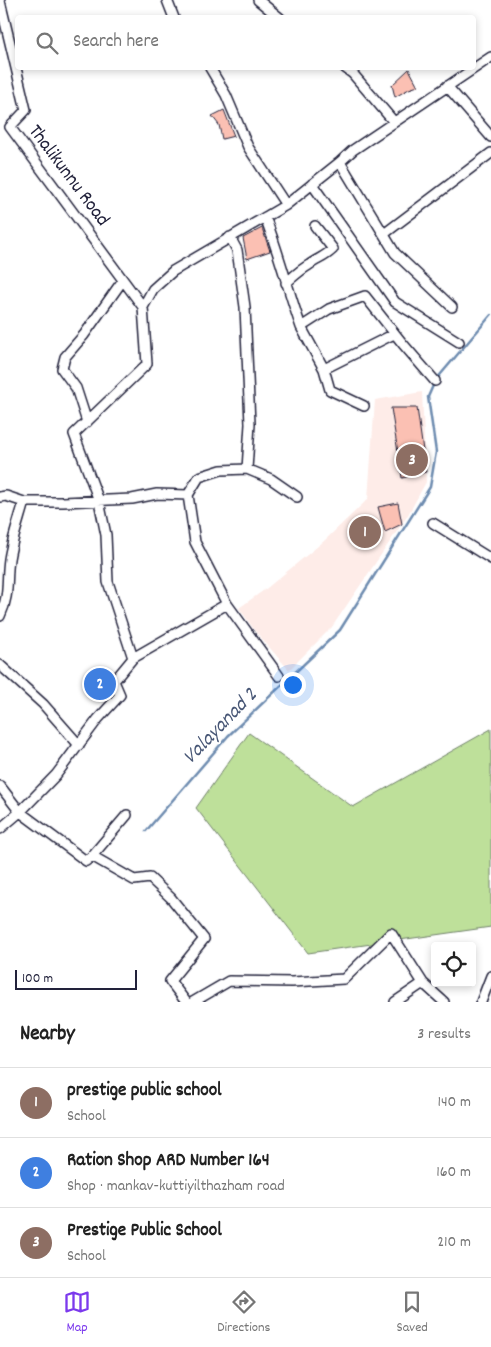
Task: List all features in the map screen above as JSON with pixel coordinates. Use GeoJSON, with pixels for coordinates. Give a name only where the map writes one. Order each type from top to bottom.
{"type":"FeatureCollection","features":[{"type":"Feature","properties":{"kind":"street"},"geometry":{"type":"LineString","coordinates":[[167,0],[173,15]]}},
{"type":"Feature","properties":{"kind":"street"},"geometry":{"type":"LineString","coordinates":[[258,0],[276,15]]}},
{"type":"Feature","properties":{"kind":"street","name":"Thalikunnu Road"},"geometry":{"type":"LineString","coordinates":[[0,1],[15,64]]}},
{"type":"Feature","properties":{"kind":"street"},"geometry":{"type":"LineString","coordinates":[[476,67],[491,57]]}},
{"type":"Feature","properties":{"kind":"street","name":"Thalikunnu Road"},"geometry":{"type":"LineString","coordinates":[[16,70],[26,110],[10,127],[143,307]]}},
{"type":"Feature","properties":{"kind":"street"},"geometry":{"type":"LineString","coordinates":[[211,70],[226,95],[248,147],[286,205]]}},
{"type":"Feature","properties":{"kind":"street"},"geometry":{"type":"LineString","coordinates":[[348,70],[394,122]]}},
{"type":"Feature","properties":{"kind":"street"},"geometry":{"type":"LineString","coordinates":[[133,658],[108,582],[106,535],[99,501],[74,434],[147,364],[143,307],[153,289],[172,271],[286,205],[353,150],[471,70]]}},
{"type":"Feature","properties":{"kind":"street"},"geometry":{"type":"LineString","coordinates":[[447,86],[491,137]]}},
{"type":"Feature","properties":{"kind":"street"},"geometry":{"type":"LineString","coordinates":[[0,131],[10,127]]}},
{"type":"Feature","properties":{"kind":"street"},"geometry":{"type":"LineString","coordinates":[[384,234],[491,153]]}},
{"type":"Feature","properties":{"kind":"street"},"geometry":{"type":"LineString","coordinates":[[340,162],[395,253],[452,307]]}},
{"type":"Feature","properties":{"kind":"street"},"geometry":{"type":"LineString","coordinates":[[312,184],[395,302],[459,342]]}},
{"type":"Feature","properties":{"kind":"street"},"geometry":{"type":"LineString","coordinates":[[265,217],[282,261],[286,284],[301,326],[324,369],[330,390],[364,406]]}},
{"type":"Feature","properties":{"kind":"street"},"geometry":{"type":"LineString","coordinates":[[286,284],[297,273],[311,263],[326,256],[333,249],[315,226]]}},
{"type":"Feature","properties":{"kind":"street"},"geometry":{"type":"LineString","coordinates":[[230,237],[237,250],[245,307],[250,424],[247,468]]}},
{"type":"Feature","properties":{"kind":"street"},"geometry":{"type":"LineString","coordinates":[[87,422],[76,388],[62,368],[65,357],[84,335],[123,280]]}},
{"type":"Feature","properties":{"kind":"street"},"geometry":{"type":"LineString","coordinates":[[301,326],[329,309],[365,296],[394,334],[435,381]]}},
{"type":"Feature","properties":{"kind":"street"},"geometry":{"type":"LineString","coordinates":[[324,369],[394,334]]}},
{"type":"Feature","properties":{"kind":"street"},"geometry":{"type":"LineString","coordinates":[[279,676],[227,604],[195,542],[188,495],[199,477],[221,470],[247,468],[271,479],[297,497]]}},
{"type":"Feature","properties":{"kind":"street"},"geometry":{"type":"LineString","coordinates":[[0,497],[6,496],[24,502],[99,501],[156,494],[188,495]]}},
{"type":"Feature","properties":{"kind":"street"},"geometry":{"type":"LineString","coordinates":[[0,616],[5,606],[9,578],[9,560],[24,502]]}},
{"type":"Feature","properties":{"kind":"street"},"geometry":{"type":"LineString","coordinates":[[433,523],[491,560]]}},
{"type":"Feature","properties":{"kind":"street"},"geometry":{"type":"LineString","coordinates":[[0,829],[20,812],[56,775],[98,719],[120,695],[114,681],[133,658],[227,604]]}},
{"type":"Feature","properties":{"kind":"street"},"geometry":{"type":"LineString","coordinates":[[0,665],[43,704],[78,745]]}},
{"type":"Feature","properties":{"kind":"street"},"geometry":{"type":"LineString","coordinates":[[0,786],[20,812],[86,861],[128,815]]}},
{"type":"Feature","properties":{"kind":"street"},"geometry":{"type":"LineString","coordinates":[[92,856],[134,880],[150,878],[171,898],[204,939],[170,981],[186,1002]]}},
{"type":"Feature","properties":{"kind":"street"},"geometry":{"type":"LineString","coordinates":[[193,1002],[229,981],[292,982],[344,979],[391,934],[423,983],[444,1002]]}},
{"type":"Feature","properties":{"kind":"street"},"geometry":{"type":"LineString","coordinates":[[481,1002],[491,976]]}},
{"type":"Feature","properties":{"kind":"street"},"geometry":{"type":"LineString","coordinates":[[395,1002],[423,983]]}},
{"type":"Feature","properties":{"kind":"shaded area"},"geometry":{"type":"Polygon","coordinates":[[[422,392],[426,482],[408,515],[332,627],[289,670],[255,631],[239,608],[267,588],[324,541],[368,499],[375,400],[422,392]]]}},
{"type":"Feature","properties":{"kind":"green space"},"geometry":{"type":"Polygon","coordinates":[[[491,729],[491,927],[308,953],[196,808],[249,733],[353,807],[491,729]]]}},
{"type":"Feature","properties":{"kind":"building"},"geometry":{"type":"Polygon","coordinates":[[[410,70],[418,86],[395,97],[392,85],[410,70]]]}},
{"type":"Feature","properties":{"kind":"building"},"geometry":{"type":"Polygon","coordinates":[[[224,110],[234,136],[222,139],[219,125],[212,116],[224,110]]]}},
{"type":"Feature","properties":{"kind":"building"},"geometry":{"type":"Polygon","coordinates":[[[262,228],[270,251],[247,259],[243,238],[262,228]]]}},
{"type":"Feature","properties":{"kind":"building"},"geometry":{"type":"Polygon","coordinates":[[[391,408],[417,408],[426,472],[402,478],[391,408]]]}},
{"type":"Feature","properties":{"kind":"building"},"geometry":{"type":"Polygon","coordinates":[[[398,503],[402,524],[385,532],[378,507],[398,503]]]}},
{"type":"Feature","properties":{"kind":"waterway","name":"Valayanad 2"},"geometry":{"type":"LineString","coordinates":[[146,831],[228,736],[340,630],[430,487],[436,452],[428,397],[435,381],[491,315]]}},
{"type":"Feature","properties":{"kind":"place","name":"Prestige Public School"},"geometry":{"type":"Point","coordinates":[412,460]}},
{"type":"Feature","properties":{"kind":"place","name":"prestige public school"},"geometry":{"type":"Point","coordinates":[365,532]}},
{"type":"Feature","properties":{"kind":"place","name":"Ration Shop ARD Number 164"},"geometry":{"type":"Point","coordinates":[100,684]}}]}
